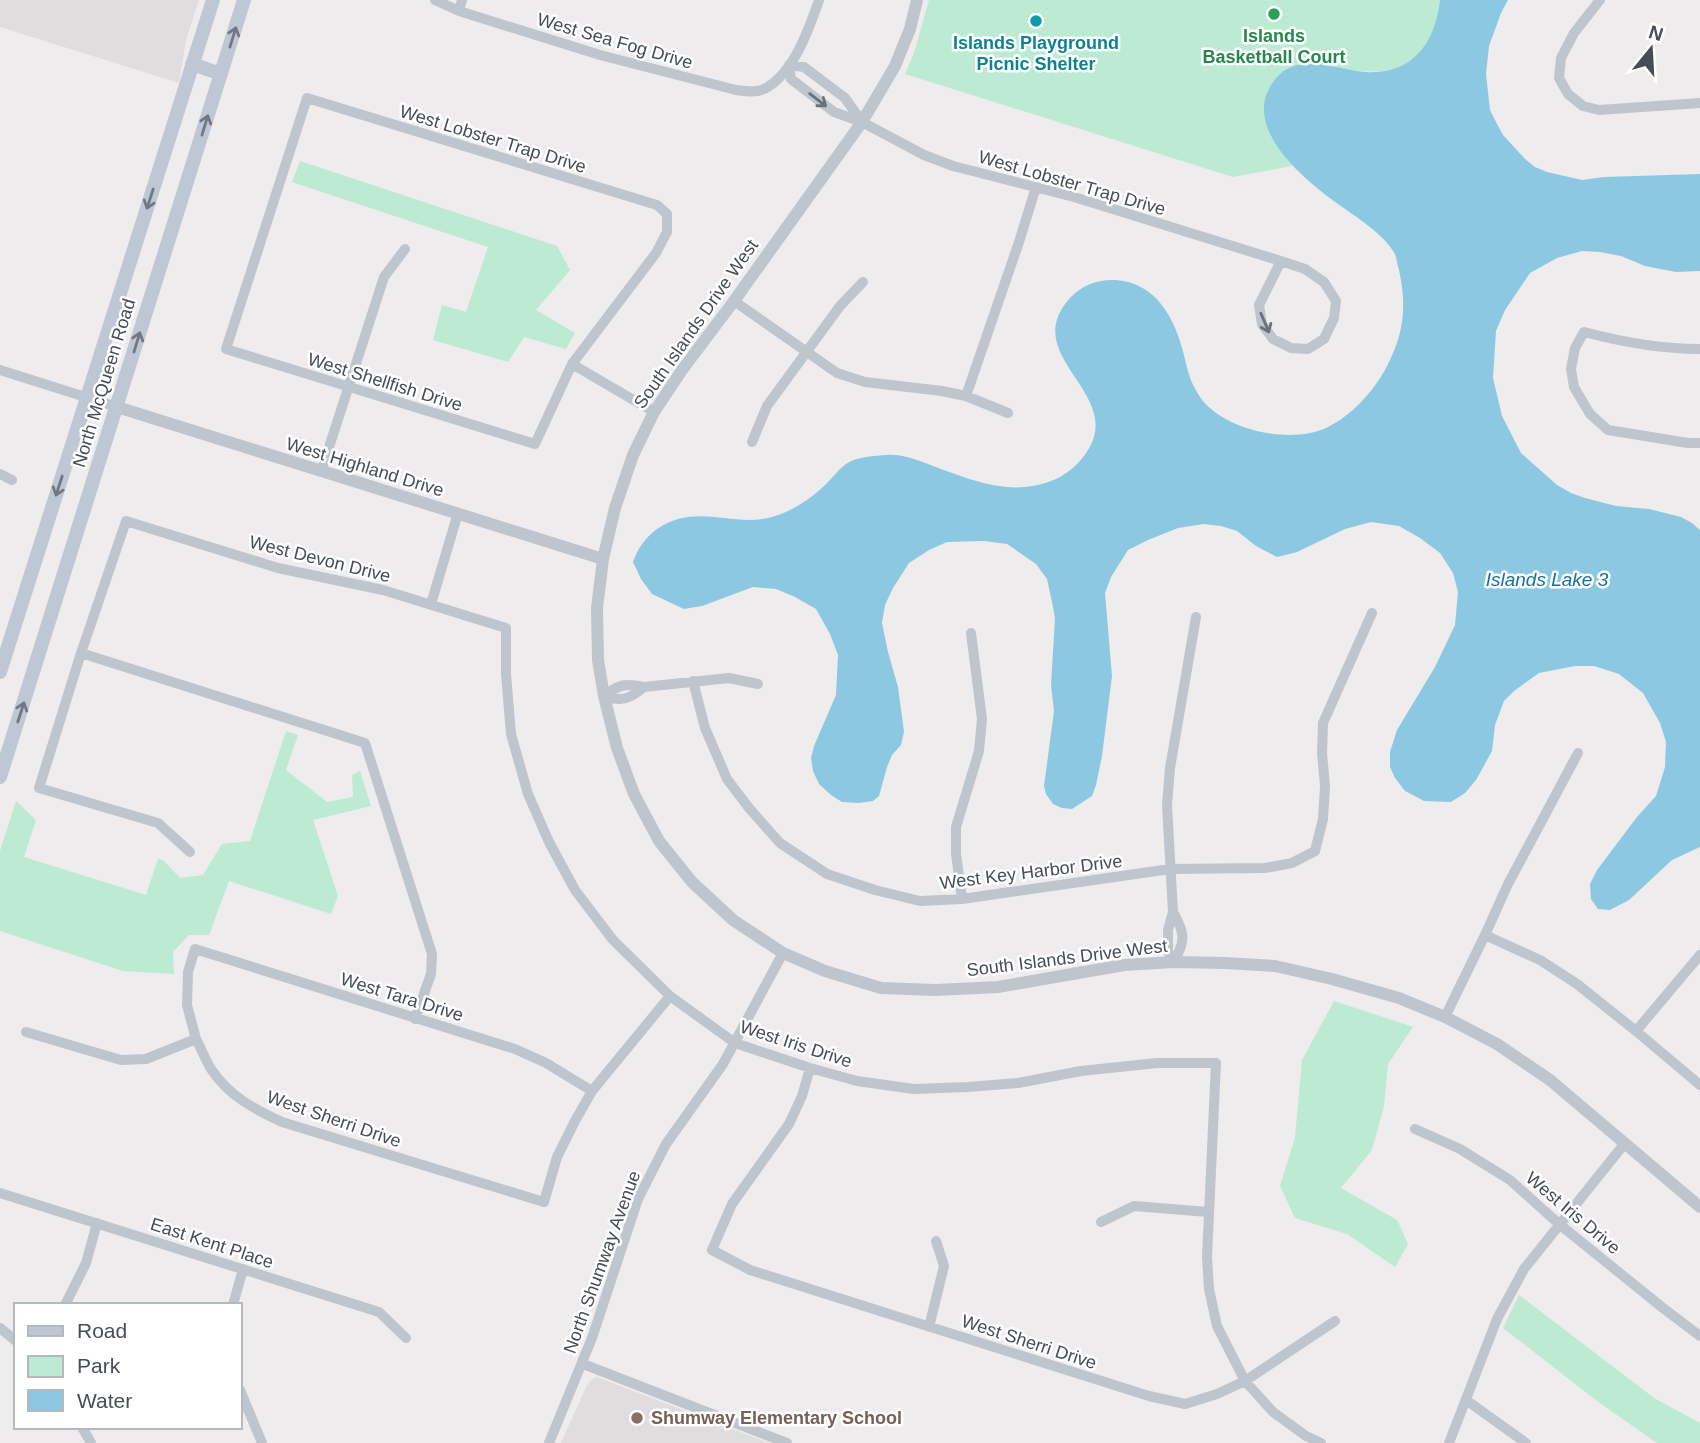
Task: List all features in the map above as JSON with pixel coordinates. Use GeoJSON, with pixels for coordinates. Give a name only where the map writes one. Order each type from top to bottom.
{"type":"FeatureCollection","features":[{"type":"Feature","properties":{"kind":"main road","name":"North McQueen Road"},"geometry":{"type":"LineString","coordinates":[[0,672],[213,0]]}},
{"type":"Feature","properties":{"kind":"main road","name":"North McQueen Road"},"geometry":{"type":"LineString","coordinates":[[0,777],[244,0]]}},
{"type":"Feature","properties":{"kind":"main road"},"geometry":{"type":"LineString","coordinates":[[192,64],[221,74]]}},
{"type":"Feature","properties":{"kind":"street","name":"West Sea Fog Drive"},"geometry":{"type":"LineString","coordinates":[[435,0],[459,11],[600,55],[723,87],[753,92],[763,89],[789,65]]}},
{"type":"Feature","properties":{"kind":"street"},"geometry":{"type":"LineString","coordinates":[[459,11],[462,0]]}},
{"type":"Feature","properties":{"kind":"street"},"geometry":{"type":"LineString","coordinates":[[819,0],[789,65],[791,79],[834,112],[862,121]]}},
{"type":"Feature","properties":{"kind":"street","name":"South Islands Drive West"},"geometry":{"type":"LineString","coordinates":[[917,0],[910,29],[895,66],[862,121],[654,412],[633,454],[615,508],[603,559],[597,608],[598,660],[617,748],[629,783],[659,841],[692,882],[733,920],[783,953],[825,971],[881,988],[935,990],[998,987],[1124,965],[1174,962],[1275,966],[1399,998],[1446,1017],[1497,1044],[1550,1080],[1700,1207]]}},
{"type":"Feature","properties":{"kind":"street"},"geometry":{"type":"LineString","coordinates":[[1600,0],[1574,33],[1561,58],[1559,78],[1568,94],[1583,106],[1599,110],[1700,103]]}},
{"type":"Feature","properties":{"kind":"street"},"geometry":{"type":"LineString","coordinates":[[789,65],[804,67],[845,98],[862,121]]}},
{"type":"Feature","properties":{"kind":"street","name":"West Lobster Trap Drive"},"geometry":{"type":"LineString","coordinates":[[226,349],[307,98],[657,205],[667,214],[667,232],[656,253],[572,365]]}},
{"type":"Feature","properties":{"kind":"street","name":"West Lobster Trap Drive"},"geometry":{"type":"LineString","coordinates":[[862,121],[933,159],[1074,197],[1281,261],[1305,269],[1324,282],[1336,301],[1334,318],[1324,339],[1308,349],[1291,348],[1273,339],[1262,324],[1259,305],[1281,261]]}},
{"type":"Feature","properties":{"kind":"street"},"geometry":{"type":"LineString","coordinates":[[966,396],[1036,187]]}},
{"type":"Feature","properties":{"kind":"street"},"geometry":{"type":"LineString","coordinates":[[321,472],[384,277],[405,249]]}},
{"type":"Feature","properties":{"kind":"street"},"geometry":{"type":"LineString","coordinates":[[752,442],[767,406],[839,306],[863,282]]}},
{"type":"Feature","properties":{"kind":"street"},"geometry":{"type":"LineString","coordinates":[[734,302],[837,373],[865,382],[966,396],[1008,413]]}},
{"type":"Feature","properties":{"kind":"street"},"geometry":{"type":"LineString","coordinates":[[1700,349],[1682,349],[1584,332],[1575,348],[1571,369],[1574,387],[1590,414],[1608,430],[1700,443]]}},
{"type":"Feature","properties":{"kind":"street","name":"West Shellfish Drive"},"geometry":{"type":"LineString","coordinates":[[226,349],[535,444],[572,365]]}},
{"type":"Feature","properties":{"kind":"street"},"geometry":{"type":"LineString","coordinates":[[572,365],[654,412]]}},
{"type":"Feature","properties":{"kind":"street"},"geometry":{"type":"LineString","coordinates":[[0,370],[117,407]]}},
{"type":"Feature","properties":{"kind":"street","name":"West Highland Drive"},"geometry":{"type":"LineString","coordinates":[[117,407],[603,559]]}},
{"type":"Feature","properties":{"kind":"street"},"geometry":{"type":"LineString","coordinates":[[0,474],[12,480]]}},
{"type":"Feature","properties":{"kind":"street"},"geometry":{"type":"LineString","coordinates":[[431,604],[458,513]]}},
{"type":"Feature","properties":{"kind":"street","name":"West Devon Drive"},"geometry":{"type":"LineString","coordinates":[[81,653],[126,521],[278,568],[383,590],[506,628]]}},
{"type":"Feature","properties":{"kind":"street","name":"West Key Harbor Drive"},"geometry":{"type":"LineString","coordinates":[[693,681],[705,728],[727,779],[780,843],[827,874],[875,890],[920,901],[962,900],[1170,869],[1265,868],[1292,863],[1315,851],[1323,819],[1323,723],[1372,613]]}},
{"type":"Feature","properties":{"kind":"street"},"geometry":{"type":"LineString","coordinates":[[1174,962],[1182,947],[1182,928],[1173,912],[1167,805],[1170,768],[1196,617]]}},
{"type":"Feature","properties":{"kind":"street","name":"West Iris Drive"},"geometry":{"type":"LineString","coordinates":[[506,628],[506,674],[511,734],[528,794],[544,830],[575,890],[613,940],[670,996],[736,1043],[857,1081],[914,1088],[1018,1083],[1081,1071],[1157,1063],[1216,1063],[1208,1212]]}},
{"type":"Feature","properties":{"kind":"street"},"geometry":{"type":"LineString","coordinates":[[962,900],[956,854],[956,827],[979,751],[982,719],[971,634]]}},
{"type":"Feature","properties":{"kind":"street"},"geometry":{"type":"LineString","coordinates":[[190,852],[158,823],[39,788],[81,653],[365,743],[432,954],[431,974],[415,1018]]}},
{"type":"Feature","properties":{"kind":"street"},"geometry":{"type":"LineString","coordinates":[[604,696],[615,687],[630,684],[644,687],[729,678],[758,684]]}},
{"type":"Feature","properties":{"kind":"street"},"geometry":{"type":"LineString","coordinates":[[1446,1017],[1508,884],[1578,753]]}},
{"type":"Feature","properties":{"kind":"street"},"geometry":{"type":"LineString","coordinates":[[1485,935],[1540,960],[1577,984],[1700,1085]]}},
{"type":"Feature","properties":{"kind":"street","name":"West Tara Drive"},"geometry":{"type":"LineString","coordinates":[[195,949],[515,1049],[546,1063],[592,1091]]}},
{"type":"Feature","properties":{"kind":"street","name":"West Sherri Drive"},"geometry":{"type":"LineString","coordinates":[[195,949],[188,972],[187,1005],[196,1039],[211,1069],[230,1092],[253,1108],[282,1122],[544,1202],[557,1157],[592,1091]]}},
{"type":"Feature","properties":{"kind":"street","name":"North Shumway Avenue"},"geometry":{"type":"LineString","coordinates":[[549,1443],[583,1364],[638,1199],[666,1144],[736,1043],[783,953]]}},
{"type":"Feature","properties":{"kind":"street"},"geometry":{"type":"LineString","coordinates":[[1636,1031],[1700,955]]}},
{"type":"Feature","properties":{"kind":"street"},"geometry":{"type":"LineString","coordinates":[[592,1091],[670,996]]}},
{"type":"Feature","properties":{"kind":"street"},"geometry":{"type":"LineString","coordinates":[[26,1032],[121,1060],[146,1059],[196,1039]]}},
{"type":"Feature","properties":{"kind":"street","name":"West Sherri Drive"},"geometry":{"type":"LineString","coordinates":[[810,1068],[802,1096],[789,1124],[732,1204],[712,1250],[750,1270],[1149,1396],[1185,1404],[1217,1394],[1245,1381],[1335,1321]]}},
{"type":"Feature","properties":{"kind":"street","name":"West Iris Drive"},"geometry":{"type":"LineString","coordinates":[[1415,1129],[1460,1149],[1510,1180],[1559,1224],[1700,1336]]}},
{"type":"Feature","properties":{"kind":"street"},"geometry":{"type":"LineString","coordinates":[[1449,1443],[1497,1320],[1524,1269],[1625,1143]]}},
{"type":"Feature","properties":{"kind":"street","name":"East Kent Place"},"geometry":{"type":"LineString","coordinates":[[0,1193],[379,1312],[406,1338]]}},
{"type":"Feature","properties":{"kind":"street"},"geometry":{"type":"LineString","coordinates":[[1101,1222],[1134,1206],[1208,1212],[1209,1289],[1217,1326],[1245,1381],[1273,1412],[1306,1436],[1321,1443]]}},
{"type":"Feature","properties":{"kind":"street"},"geometry":{"type":"LineString","coordinates":[[66,1303],[86,1263],[97,1223]]}},
{"type":"Feature","properties":{"kind":"street"},"geometry":{"type":"LineString","coordinates":[[929,1326],[944,1266],[936,1241]]}},
{"type":"Feature","properties":{"kind":"street"},"geometry":{"type":"LineString","coordinates":[[234,1303],[243,1269]]}},
{"type":"Feature","properties":{"kind":"street"},"geometry":{"type":"LineString","coordinates":[[0,1328],[14,1339]]}},
{"type":"Feature","properties":{"kind":"street"},"geometry":{"type":"LineString","coordinates":[[583,1364],[787,1443]]}},
{"type":"Feature","properties":{"kind":"street"},"geometry":{"type":"LineString","coordinates":[[242,1395],[262,1443]]}},
{"type":"Feature","properties":{"kind":"street"},"geometry":{"type":"LineString","coordinates":[[1466,1400],[1526,1443]]}},
{"type":"Feature","properties":{"kind":"shaded area"},"geometry":{"type":"Polygon","coordinates":[[[0,0],[199,0],[186,40],[179,83],[0,27],[0,0]]]}},
{"type":"Feature","properties":{"kind":"shaded area","name":"Shumway Elementary School"},"geometry":{"type":"Polygon","coordinates":[[[597,1377],[769,1443],[561,1443],[587,1385],[597,1377]]]}},
{"type":"Feature","properties":{"kind":"green space"},"geometry":{"type":"Polygon","coordinates":[[[929,0],[1440,0],[1434,27],[1425,46],[1413,60],[1397,68],[1379,71],[1359,71],[1313,64],[1275,143],[1292,166],[1233,177],[905,74],[929,0]]]}},
{"type":"Feature","properties":{"kind":"green space"},"geometry":{"type":"Polygon","coordinates":[[[300,161],[557,246],[570,270],[536,310],[575,333],[566,349],[524,337],[508,362],[433,340],[442,305],[466,312],[488,247],[292,182],[300,161]]]}},
{"type":"Feature","properties":{"kind":"green space"},"geometry":{"type":"Polygon","coordinates":[[[286,731],[298,735],[286,770],[327,802],[353,797],[352,775],[360,771],[371,806],[313,820],[338,896],[331,914],[229,881],[209,935],[189,935],[173,952],[174,974],[123,971],[0,931],[0,851],[16,801],[36,820],[24,857],[146,895],[158,859],[163,860],[180,878],[203,875],[222,844],[250,841],[286,731]]]}},
{"type":"Feature","properties":{"kind":"green space"},"geometry":{"type":"Polygon","coordinates":[[[1334,1001],[1413,1027],[1388,1064],[1384,1106],[1372,1150],[1341,1188],[1397,1220],[1408,1244],[1395,1267],[1347,1234],[1295,1218],[1280,1186],[1295,1138],[1302,1060],[1334,1001]]]}},
{"type":"Feature","properties":{"kind":"green space"},"geometry":{"type":"Polygon","coordinates":[[[1519,1295],[1654,1398],[1700,1423],[1700,1443],[1657,1443],[1597,1401],[1503,1328],[1519,1295]]]}},
{"type":"Feature","properties":{"kind":"water","name":"Islands Lake 3"},"geometry":{"type":"Polygon","coordinates":[[[1440,0],[1508,0],[1489,46],[1486,74],[1490,110],[1503,135],[1535,167],[1582,180],[1700,174],[1700,271],[1676,272],[1600,252],[1582,251],[1557,258],[1530,273],[1505,310],[1496,331],[1493,378],[1502,416],[1521,453],[1557,485],[1585,498],[1616,506],[1649,509],[1681,517],[1700,530],[1700,847],[1672,860],[1629,900],[1610,910],[1598,909],[1591,899],[1590,884],[1597,870],[1656,796],[1665,767],[1666,742],[1660,723],[1643,693],[1619,674],[1594,666],[1575,666],[1539,673],[1514,691],[1504,701],[1495,725],[1492,751],[1476,780],[1465,793],[1451,802],[1424,801],[1405,791],[1390,767],[1390,752],[1397,730],[1435,667],[1455,625],[1458,592],[1453,573],[1440,553],[1399,526],[1371,522],[1345,529],[1297,552],[1277,557],[1256,546],[1237,531],[1204,524],[1178,528],[1128,550],[1111,577],[1105,593],[1112,676],[1096,785],[1092,796],[1072,809],[1053,804],[1044,786],[1054,711],[1051,685],[1055,618],[1047,579],[1036,564],[1007,544],[984,541],[947,542],[929,550],[909,563],[885,605],[882,623],[898,687],[904,732],[901,745],[892,755],[879,796],[873,801],[842,802],[831,795],[819,784],[811,758],[836,695],[838,655],[816,609],[776,589],[753,587],[702,606],[684,609],[652,594],[641,579],[633,562],[642,544],[657,529],[686,517],[757,520],[780,514],[810,498],[846,464],[866,457],[902,456],[975,481],[1000,486],[1032,486],[1060,477],[1078,463],[1093,440],[1095,418],[1088,398],[1064,360],[1056,341],[1057,320],[1075,293],[1085,286],[1103,281],[1116,280],[1143,288],[1162,305],[1175,329],[1196,390],[1203,401],[1228,420],[1261,432],[1279,435],[1313,432],[1337,422],[1368,394],[1381,377],[1397,344],[1403,308],[1399,270],[1395,254],[1384,240],[1299,172],[1276,145],[1264,115],[1265,99],[1277,77],[1297,65],[1319,64],[1365,72],[1382,72],[1409,62],[1419,53],[1433,30],[1440,0]]]}},
{"type":"Feature","properties":{"kind":"place","name":"Islands Basketball Court"},"geometry":{"type":"Point","coordinates":[1274,14]}},
{"type":"Feature","properties":{"kind":"place","name":"Islands Playground Picnic Shelter"},"geometry":{"type":"Point","coordinates":[1036,21]}},
{"type":"Feature","properties":{"kind":"place","name":"Shumway Elementary School"},"geometry":{"type":"Point","coordinates":[637,1418]}}]}
